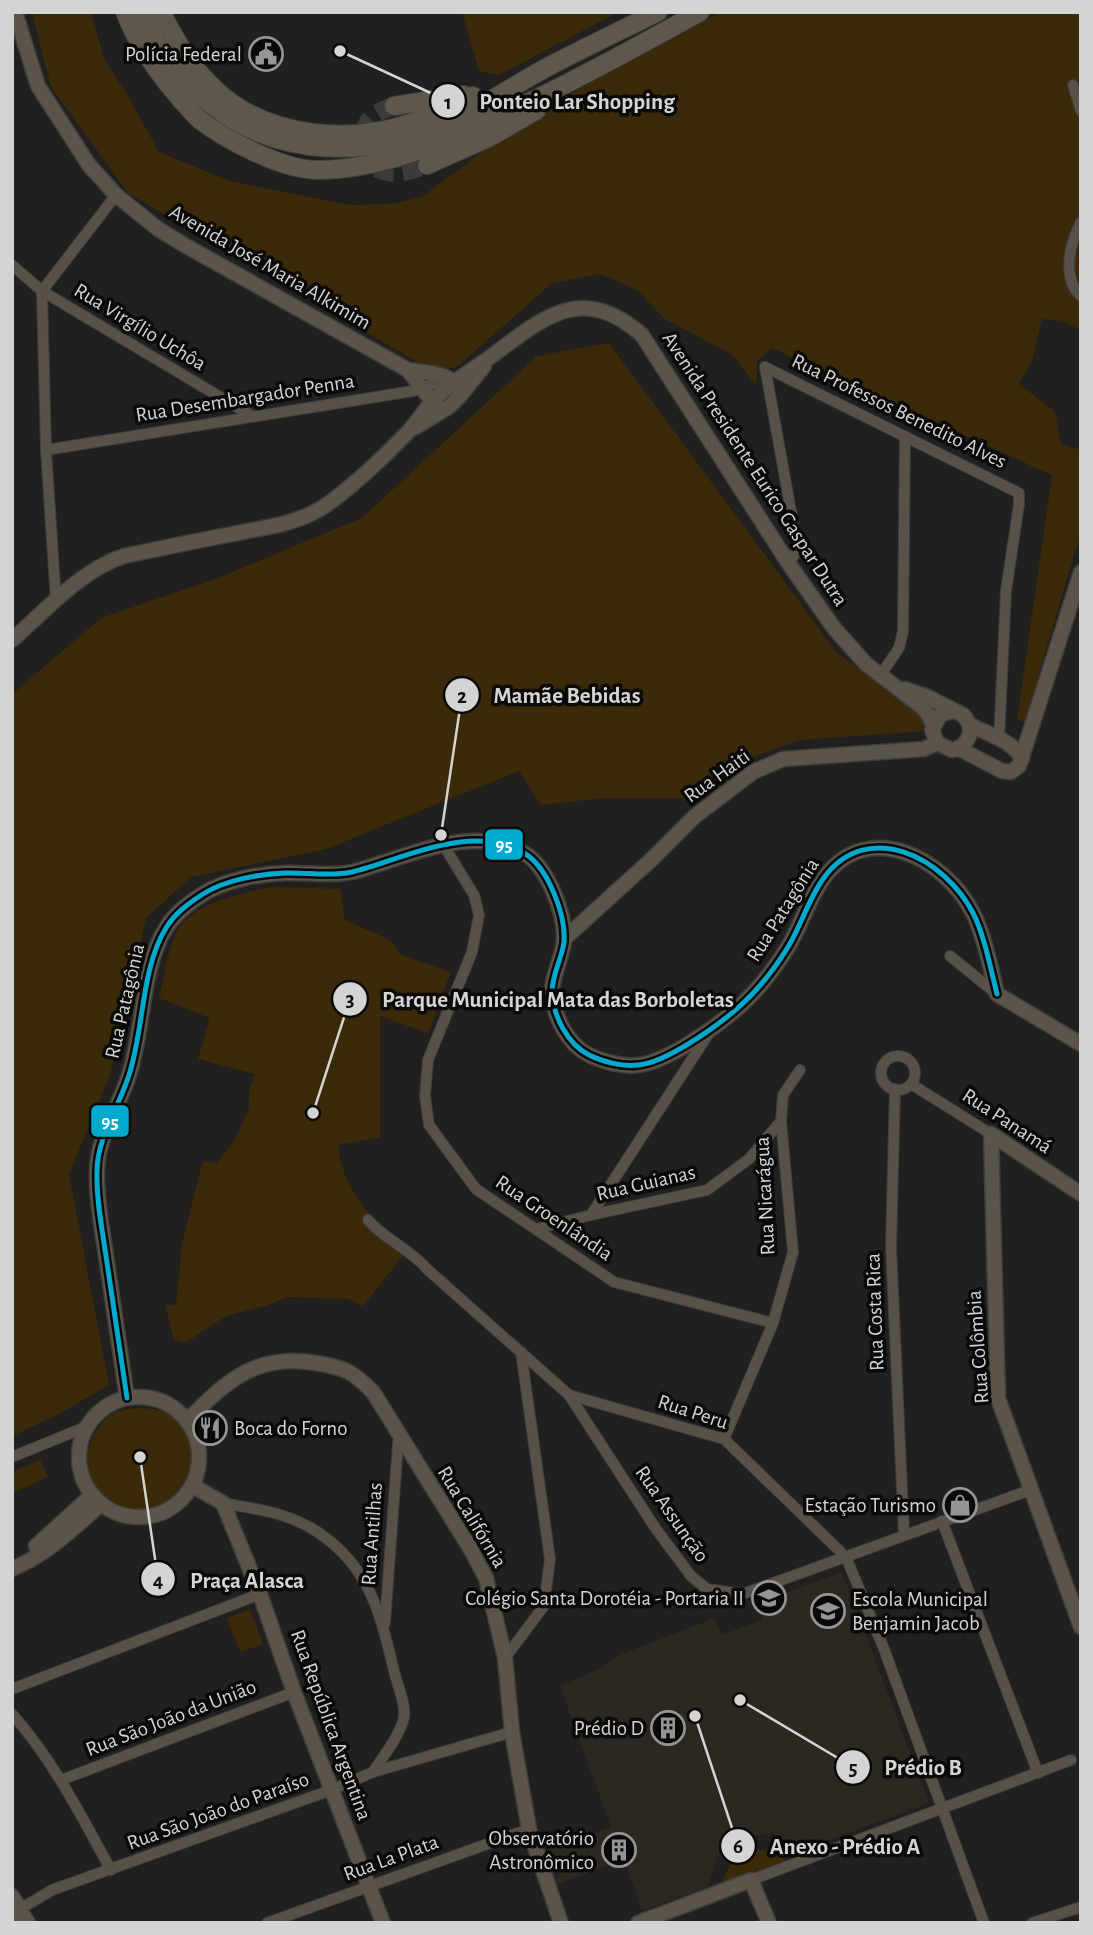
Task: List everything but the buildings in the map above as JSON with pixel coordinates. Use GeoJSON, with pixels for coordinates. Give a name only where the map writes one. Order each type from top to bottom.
{"type":"FeatureCollection","features":[{"type":"Feature","properties":{"kind":"highway"},"geometry":{"type":"LineString","coordinates":[[125,12],[144,50],[172,89],[199,119],[246,149],[277,161],[314,170],[406,156],[446,141],[600,68],[699,12]]}},
{"type":"Feature","properties":{"kind":"highway"},"geometry":{"type":"LineString","coordinates":[[143,12],[158,44],[207,102],[241,125],[267,137],[309,148],[358,148],[398,141],[434,129],[658,12]]}},
{"type":"Feature","properties":{"kind":"highway"},"geometry":{"type":"LineString","coordinates":[[161,12],[192,64],[218,92],[251,114],[282,127],[313,133],[376,131],[412,122],[545,69]]}},
{"type":"Feature","properties":{"kind":"highway"},"geometry":{"type":"LineString","coordinates":[[427,165],[490,137],[600,68]]}},
{"type":"Feature","properties":{"kind":"highway"},"geometry":{"type":"LineString","coordinates":[[394,106],[478,94]]}},
{"type":"Feature","properties":{"kind":"street","name":"Avenida José Maria Alkimim"},"geometry":{"type":"LineString","coordinates":[[15,12],[38,86],[74,145],[116,195],[158,229],[186,246],[408,370],[452,380]]}},
{"type":"Feature","properties":{"kind":"street"},"geometry":{"type":"LineString","coordinates":[[1073,85],[1081,111]]}},
{"type":"Feature","properties":{"kind":"street"},"geometry":{"type":"LineString","coordinates":[[56,601],[46,450],[42,291],[116,195]]}},
{"type":"Feature","properties":{"kind":"street"},"geometry":{"type":"LineString","coordinates":[[1081,222],[1074,236],[1070,273],[1074,290],[1081,296]]}},
{"type":"Feature","properties":{"kind":"street","name":"Rua Virgílio Uchôa"},"geometry":{"type":"LineString","coordinates":[[12,265],[42,291],[253,416]]}},
{"type":"Feature","properties":{"kind":"street","name":"Avenida Presidente Eurico Gaspar Dutra"},"geometry":{"type":"LineString","coordinates":[[409,431],[452,380],[491,357],[523,332],[560,312],[584,308],[608,312],[629,324],[653,350],[789,564],[849,648],[880,676],[922,707],[933,725]]}},
{"type":"Feature","properties":{"kind":"street","name":"Avenida Presidente Eurico Gaspar Dutra"},"geometry":{"type":"LineString","coordinates":[[12,640],[56,601],[108,561],[306,517],[335,498],[409,431],[455,401],[491,357]]}},
{"type":"Feature","properties":{"kind":"street","name":"Rua Professos Benedito Alves"},"geometry":{"type":"LineString","coordinates":[[789,564],[797,550],[796,539],[765,367],[1018,493],[1019,504],[1006,591],[1005,743]]}},
{"type":"Feature","properties":{"kind":"street","name":"Avenida José Maria Alkimim"},"geometry":{"type":"LineString","coordinates":[[408,370],[432,401]]}},
{"type":"Feature","properties":{"kind":"street"},"geometry":{"type":"LineString","coordinates":[[432,401],[439,407],[455,401],[459,387],[452,380]]}},
{"type":"Feature","properties":{"kind":"street","name":"Rua Desembargador Penna"},"geometry":{"type":"LineString","coordinates":[[46,450],[412,391],[452,380]]}},
{"type":"Feature","properties":{"kind":"street"},"geometry":{"type":"LineString","coordinates":[[880,676],[898,648],[903,631],[905,436]]}},
{"type":"Feature","properties":{"kind":"street"},"geometry":{"type":"LineString","coordinates":[[958,748],[1006,772],[1017,768],[1080,576]]}},
{"type":"Feature","properties":{"kind":"street","name":"Avenida Presidente Eurico Gaspar Dutra"},"geometry":{"type":"LineString","coordinates":[[897,687],[915,691],[952,711]]}},
{"type":"Feature","properties":{"kind":"street"},"geometry":{"type":"LineString","coordinates":[[970,725],[970,737],[958,748],[946,749],[937,743],[933,734],[933,725],[940,715],[952,711],[963,715],[970,725],[1019,752],[1022,759]]}},
{"type":"Feature","properties":{"kind":"street"},"geometry":{"type":"LineString","coordinates":[[1005,743],[1019,741],[1030,729]]}},
{"type":"Feature","properties":{"kind":"street","name":"Rua Haiti"},"geometry":{"type":"LineString","coordinates":[[564,939],[694,817],[752,772],[783,759],[924,749],[937,743]]}},
{"type":"Feature","properties":{"kind":"street","name":"Rua Patagônia"},"geometry":{"type":"LineString","coordinates":[[127,1398],[96,1167],[105,1135],[130,1074],[154,952],[165,929],[177,913],[207,891],[256,876],[352,872],[393,858],[444,846],[479,840],[503,843],[527,855],[541,868],[551,885],[564,939],[552,990],[556,1013],[567,1037],[585,1053],[609,1062],[640,1066],[669,1055],[713,1028],[742,1004],[788,948],[822,880],[837,864],[854,854],[888,847],[929,863],[955,886],[974,914],[997,994]]}},
{"type":"Feature","properties":{"kind":"street","name":"Rua Groenlândia"},"geometry":{"type":"LineString","coordinates":[[444,846],[474,895],[479,915],[472,952],[428,1060],[425,1096],[429,1125],[476,1189],[614,1282],[773,1323]]}},
{"type":"Feature","properties":{"kind":"street"},"geometry":{"type":"LineString","coordinates":[[950,956],[997,994],[1081,1044]]}},
{"type":"Feature","properties":{"kind":"street"},"geometry":{"type":"LineString","coordinates":[[591,1215],[713,1028]]}},
{"type":"Feature","properties":{"kind":"street"},"geometry":{"type":"LineString","coordinates":[[895,1056],[901,1056],[911,1062],[915,1073],[911,1084],[895,1089],[885,1083],[881,1073],[885,1062],[895,1056]]}},
{"type":"Feature","properties":{"kind":"street","name":"Rua Nicarágua"},"geometry":{"type":"LineString","coordinates":[[724,1439],[773,1323],[793,1251],[781,1121],[783,1095],[800,1070]]}},
{"type":"Feature","properties":{"kind":"street","name":"Rua Panamá"},"geometry":{"type":"LineString","coordinates":[[911,1084],[1081,1194]]}},
{"type":"Feature","properties":{"kind":"street","name":"Rua Costa Rica"},"geometry":{"type":"LineString","coordinates":[[895,1089],[891,1247],[904,1534]]}},
{"type":"Feature","properties":{"kind":"street","name":"Rua Guianas"},"geometry":{"type":"LineString","coordinates":[[536,1229],[707,1190],[749,1159],[781,1121]]}},
{"type":"Feature","properties":{"kind":"street","name":"Rua Colômbia"},"geometry":{"type":"LineString","coordinates":[[991,1134],[998,1398],[1081,1627]]}},
{"type":"Feature","properties":{"kind":"street","name":"Rua Assunção"},"geometry":{"type":"LineString","coordinates":[[368,1220],[374,1228],[415,1255],[427,1269],[569,1395],[663,1540],[691,1576],[707,1590],[743,1594],[1030,1490]]}},
{"type":"Feature","properties":{"kind":"street"},"geometry":{"type":"LineString","coordinates":[[505,1658],[544,1606],[550,1559],[521,1353]]}},
{"type":"Feature","properties":{"kind":"street","name":"Rua Califórnia"},"geometry":{"type":"LineString","coordinates":[[188,1420],[208,1399],[242,1374],[262,1364],[293,1360],[352,1372],[373,1392],[486,1578],[505,1658],[512,1732],[529,1829],[561,1923]]}},
{"type":"Feature","properties":{"kind":"street","name":"Rua Peru"},"geometry":{"type":"LineString","coordinates":[[569,1395],[724,1439],[846,1557]]}},
{"type":"Feature","properties":{"kind":"street"},"geometry":{"type":"LineString","coordinates":[[144,1397],[175,1408],[188,1420],[200,1452],[197,1476],[182,1500],[167,1511],[150,1517],[133,1518],[116,1513],[96,1500],[80,1471],[79,1456],[81,1440],[88,1426],[105,1409],[127,1398],[144,1397]]}},
{"type":"Feature","properties":{"kind":"street"},"geometry":{"type":"LineString","coordinates":[[12,1457],[88,1426]]}},
{"type":"Feature","properties":{"kind":"street","name":"Rua Antilhas"},"geometry":{"type":"LineString","coordinates":[[385,1632],[397,1443],[400,1439]]}},
{"type":"Feature","properties":{"kind":"street"},"geometry":{"type":"LineString","coordinates":[[192,1486],[223,1503],[285,1514],[320,1534],[348,1559],[361,1576],[372,1594],[385,1632],[404,1716],[392,1744],[373,1772]]}},
{"type":"Feature","properties":{"kind":"street"},"geometry":{"type":"LineString","coordinates":[[12,1561],[96,1500]]}},
{"type":"Feature","properties":{"kind":"street"},"geometry":{"type":"LineString","coordinates":[[12,1570],[68,1533],[96,1500]]}},
{"type":"Feature","properties":{"kind":"street","name":"Rua República Argentina"},"geometry":{"type":"LineString","coordinates":[[223,1503],[260,1594],[294,1692],[383,1923]]}},
{"type":"Feature","properties":{"kind":"street"},"geometry":{"type":"LineString","coordinates":[[942,1521],[1038,1773]]}},
{"type":"Feature","properties":{"kind":"street"},"geometry":{"type":"LineString","coordinates":[[846,1557],[884,1649],[984,1923]]}},
{"type":"Feature","properties":{"kind":"street"},"geometry":{"type":"LineString","coordinates":[[12,1689],[260,1594]]}},
{"type":"Feature","properties":{"kind":"street","name":"Rua São João da União"},"geometry":{"type":"LineString","coordinates":[[61,1780],[294,1692]]}},
{"type":"Feature","properties":{"kind":"street"},"geometry":{"type":"LineString","coordinates":[[12,1714],[32,1737],[61,1780],[111,1870]]}},
{"type":"Feature","properties":{"kind":"street","name":"Rua São João do Paraíso"},"geometry":{"type":"LineString","coordinates":[[15,1916],[52,1891],[331,1790],[373,1772],[512,1732]]}},
{"type":"Feature","properties":{"kind":"street"},"geometry":{"type":"LineString","coordinates":[[638,1923],[1072,1760]]}},
{"type":"Feature","properties":{"kind":"street","name":"Rua La Plata"},"geometry":{"type":"LineString","coordinates":[[267,1923],[529,1829]]}},
{"type":"Feature","properties":{"kind":"street"},"geometry":{"type":"LineString","coordinates":[[751,1880],[769,1923]]}},
{"type":"Feature","properties":{"kind":"street"},"geometry":{"type":"LineString","coordinates":[[12,1896],[15,1916],[27,1923]]}},
{"type":"Feature","properties":{"kind":"street"},"geometry":{"type":"LineString","coordinates":[[1032,1923],[1081,1907]]}},
{"type":"Feature","properties":{"kind":"shaded area"},"geometry":{"type":"Polygon","coordinates":[[[32,12],[91,12],[104,59],[159,152],[229,181],[350,205],[392,204],[422,197],[533,114],[720,12],[1081,12],[1081,331],[1064,321],[1042,319],[1032,361],[1019,384],[1055,412],[1061,444],[1081,450],[1081,532],[1025,721],[1017,720],[1052,475],[772,348],[757,361],[756,385],[733,355],[665,319],[637,290],[601,274],[552,283],[457,367],[433,371],[128,193],[51,87],[32,12]]]}},
{"type":"Feature","properties":{"kind":"shaded area"},"geometry":{"type":"Polygon","coordinates":[[[462,12],[618,12],[499,75],[479,71],[462,12]]]}},
{"type":"Feature","properties":{"kind":"shaded area"},"geometry":{"type":"Polygon","coordinates":[[[609,343],[837,653],[922,713],[924,731],[799,740],[750,758],[698,798],[603,798],[541,805],[519,771],[326,849],[191,877],[146,918],[110,1075],[69,1174],[109,1385],[59,1414],[12,1436],[12,694],[101,618],[216,579],[362,518],[537,356],[609,343]]]}},
{"type":"Feature","properties":{"kind":"shaded area"},"geometry":{"type":"Polygon","coordinates":[[[270,887],[340,889],[345,920],[390,940],[401,955],[451,972],[428,1033],[380,1016],[380,1137],[338,1145],[341,1162],[353,1191],[372,1217],[405,1253],[363,1306],[348,1299],[287,1297],[226,1316],[185,1343],[174,1339],[165,1304],[176,1305],[182,1243],[203,1161],[217,1163],[235,1140],[249,1108],[249,1091],[255,1074],[198,1059],[210,1018],[159,998],[175,935],[191,915],[216,902],[270,887]]]}},
{"type":"Feature","properties":{"kind":"shaded area"},"geometry":{"type":"Polygon","coordinates":[[[138,1408],[162,1412],[179,1422],[190,1438],[194,1456],[191,1474],[182,1491],[168,1503],[147,1510],[126,1508],[106,1497],[92,1480],[87,1460],[88,1450],[99,1426],[115,1413],[138,1408]]]}},
{"type":"Feature","properties":{"kind":"shaded area"},"geometry":{"type":"Polygon","coordinates":[[[40,1460],[48,1477],[12,1493],[12,1472],[40,1460]]]}},
{"type":"Feature","properties":{"kind":"shaded area"},"geometry":{"type":"Polygon","coordinates":[[[842,1572],[929,1803],[798,1852],[772,1832],[730,1842],[718,1856],[707,1887],[642,1911],[624,1859],[556,1885],[544,1851],[611,1827],[560,1686],[597,1670],[620,1655],[714,1618],[722,1635],[762,1620],[760,1602],[842,1572]]]}},
{"type":"Feature","properties":{"kind":"shaded area"},"geometry":{"type":"Polygon","coordinates":[[[250,1609],[263,1644],[240,1652],[227,1618],[250,1609]]]}},
{"type":"Feature","properties":{"kind":"shaded area"},"geometry":{"type":"Polygon","coordinates":[[[754,1850],[774,1852],[787,1861],[722,1885],[733,1862],[754,1850]]]}},
{"type":"Feature","properties":{"kind":"tunnel"},"geometry":{"type":"LineString","coordinates":[[394,106],[381,111],[367,122],[365,137],[375,168],[401,173],[427,165]]}},
{"type":"Feature","properties":{"kind":"transit line","name":"95"},"geometry":{"type":"LineString","coordinates":[[127,1398],[100,1213],[98,1159],[104,1135],[129,1075],[138,1039],[147,980],[158,944],[178,913],[212,889],[232,881],[264,875],[352,872],[416,852],[460,842],[504,844],[524,853],[541,869],[559,906],[564,942],[552,992],[555,1010],[563,1028],[574,1044],[589,1055],[600,1060],[632,1065],[663,1058],[706,1032],[740,1006],[760,986],[783,955],[823,879],[841,860],[861,850],[882,848],[904,852],[925,862],[944,876],[960,893],[981,931],[997,994]]}},
{"type":"Feature","properties":{"kind":"place","name":"Ponteio Lar Shopping"},"geometry":{"type":"Point","coordinates":[340,51]}},
{"type":"Feature","properties":{"kind":"place","name":"Polícia Federal"},"geometry":{"type":"Point","coordinates":[266,54]}},
{"type":"Feature","properties":{"kind":"place","name":"Mamãe Bebidas"},"geometry":{"type":"Point","coordinates":[441,835]}},
{"type":"Feature","properties":{"kind":"place","name":"Parque Municipal Mata das Borboletas"},"geometry":{"type":"Point","coordinates":[313,1113]}},
{"type":"Feature","properties":{"kind":"place","name":"Boca do Forno"},"geometry":{"type":"Point","coordinates":[210,1428]}},
{"type":"Feature","properties":{"kind":"place","name":"Praça Alasca"},"geometry":{"type":"Point","coordinates":[140,1457]}},
{"type":"Feature","properties":{"kind":"place","name":"Estação Turismo"},"geometry":{"type":"Point","coordinates":[960,1505]}},
{"type":"Feature","properties":{"kind":"place","name":"Colégio Santa Dorotéia - Portaria II"},"geometry":{"type":"Point","coordinates":[769,1598]}},
{"type":"Feature","properties":{"kind":"place","name":"Escola Municipal Benjamin Jacob"},"geometry":{"type":"Point","coordinates":[828,1611]}},
{"type":"Feature","properties":{"kind":"place","name":"Prédio B"},"geometry":{"type":"Point","coordinates":[740,1700]}},
{"type":"Feature","properties":{"kind":"place","name":"Anexo - Prédio A"},"geometry":{"type":"Point","coordinates":[695,1716]}},
{"type":"Feature","properties":{"kind":"place","name":"Prédio D"},"geometry":{"type":"Point","coordinates":[668,1728]}},
{"type":"Feature","properties":{"kind":"place","name":"Observatório Astronômico"},"geometry":{"type":"Point","coordinates":[619,1850]}}]}
